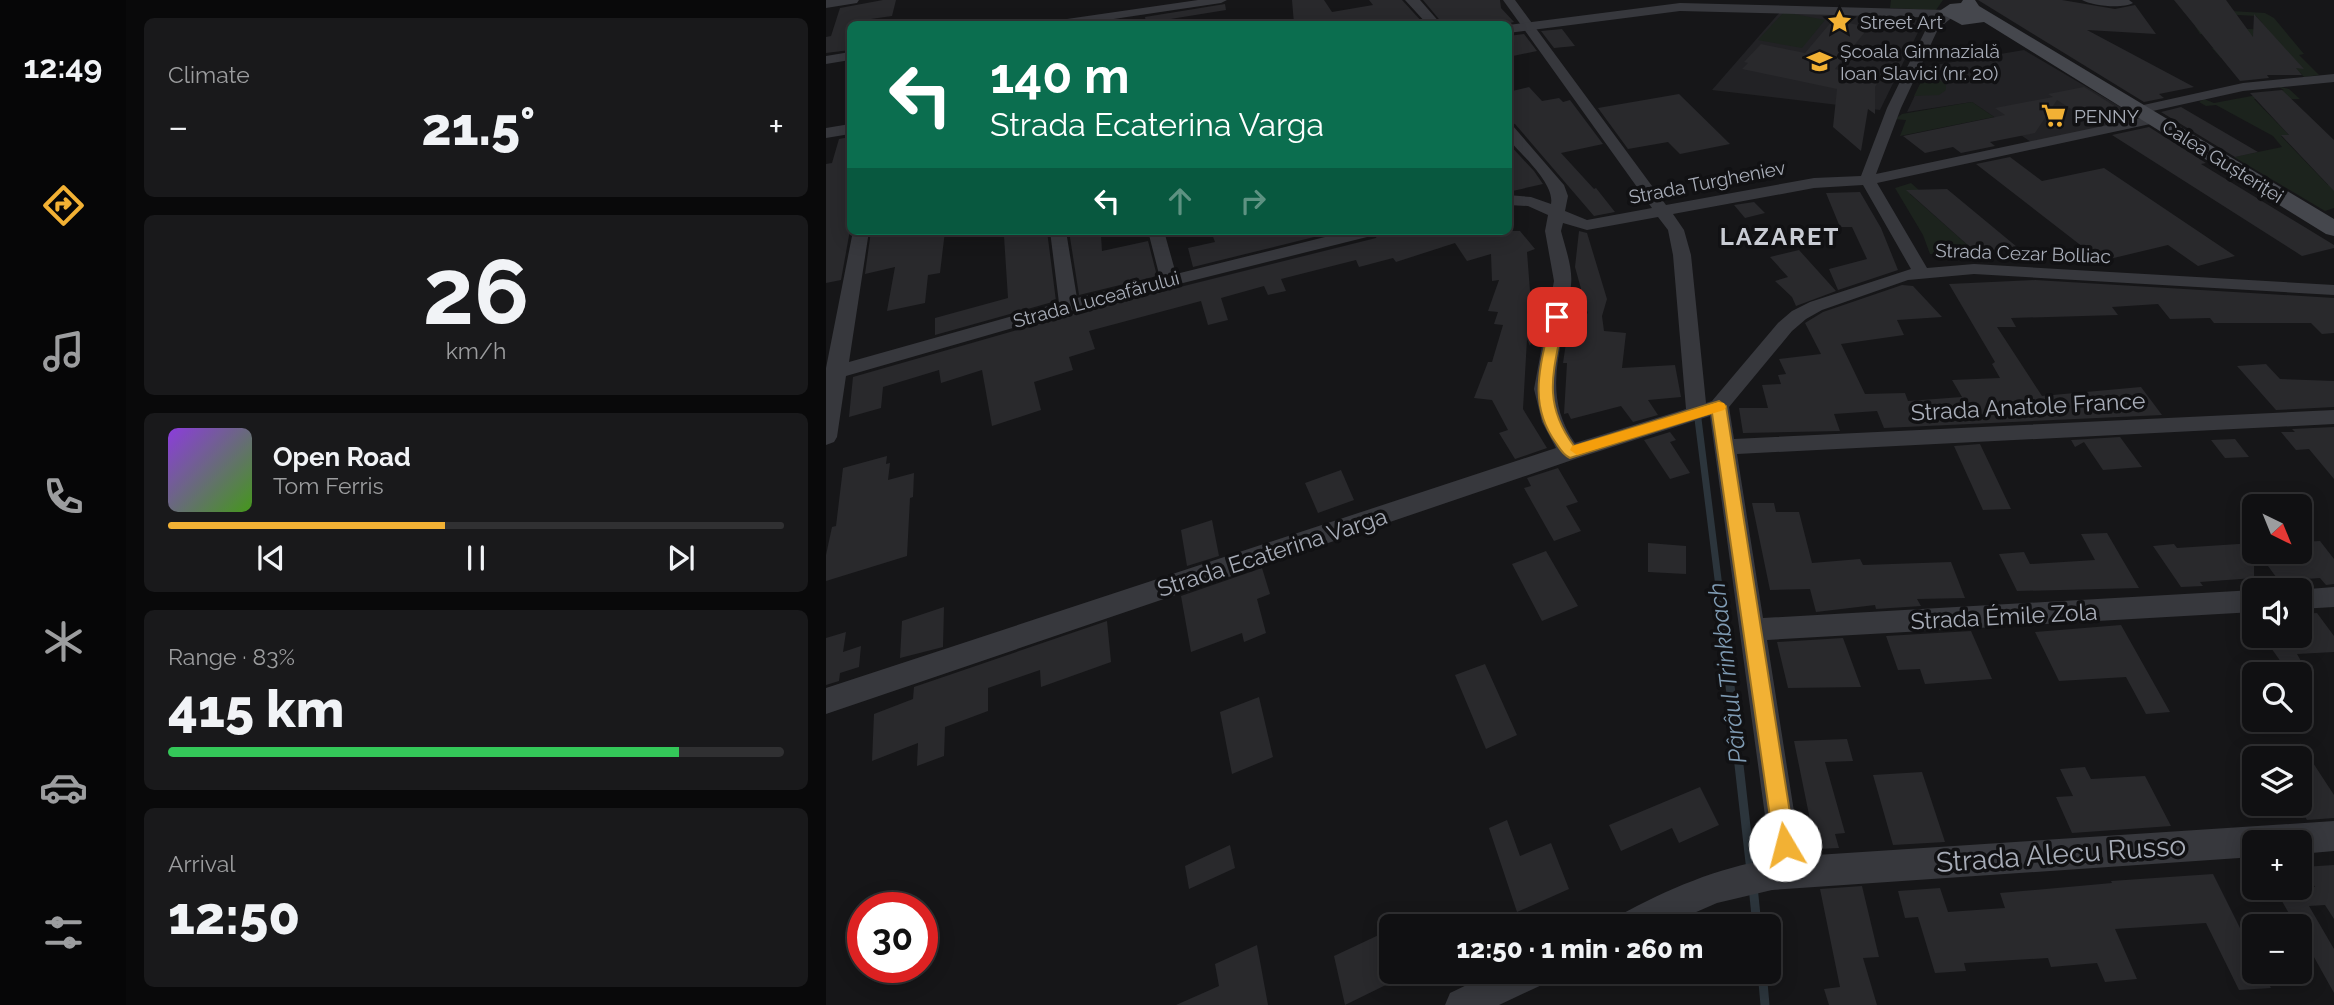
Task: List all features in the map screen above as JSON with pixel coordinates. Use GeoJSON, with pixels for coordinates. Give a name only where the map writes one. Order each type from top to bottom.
{"type":"FeatureCollection","features":[{"type":"Feature","properties":{"kind":"main road","name":"Calea Gușteriței"},"geometry":{"type":"LineString","coordinates":[[1951,9],[1973,13],[2005,29],[2334,229]]}},
{"type":"Feature","properties":{"kind":"street"},"geometry":{"type":"LineString","coordinates":[[826,4],[852,0]]}},
{"type":"Feature","properties":{"kind":"street"},"geometry":{"type":"LineString","coordinates":[[1080,21],[1221,0]]}},
{"type":"Feature","properties":{"kind":"street"},"geometry":{"type":"LineString","coordinates":[[1412,0],[1431,21]]}},
{"type":"Feature","properties":{"kind":"street"},"geometry":{"type":"LineString","coordinates":[[1509,0],[1676,230],[1708,409],[1725,447],[1753,630],[1780,873]]}},
{"type":"Feature","properties":{"kind":"street"},"geometry":{"type":"LineString","coordinates":[[2088,0],[2127,3]]}},
{"type":"Feature","properties":{"kind":"street"},"geometry":{"type":"LineString","coordinates":[[1512,28],[1719,3],[1951,9]]}},
{"type":"Feature","properties":{"kind":"street"},"geometry":{"type":"LineString","coordinates":[[1921,272],[1868,180],[1872,159],[1933,27],[1951,9]]}},
{"type":"Feature","properties":{"kind":"street"},"geometry":{"type":"LineString","coordinates":[[1932,32],[1973,13]]}},
{"type":"Feature","properties":{"kind":"street"},"geometry":{"type":"LineString","coordinates":[[826,60],[847,56]]}},
{"type":"Feature","properties":{"kind":"street"},"geometry":{"type":"LineString","coordinates":[[1868,180],[2147,115],[2243,87],[2334,78]]}},
{"type":"Feature","properties":{"kind":"street"},"geometry":{"type":"LineString","coordinates":[[826,133],[847,130]]}},
{"type":"Feature","properties":{"kind":"street"},"geometry":{"type":"LineString","coordinates":[[1512,134],[1556,185],[1560,196],[1553,231],[1563,281],[1544,389],[1545,404],[1558,436],[1570,452]]}},
{"type":"Feature","properties":{"kind":"street","name":"Strada Turgheniev"},"geometry":{"type":"LineString","coordinates":[[1557,212],[1574,223],[1587,225],[1814,183],[1868,180]]}},
{"type":"Feature","properties":{"kind":"street"},"geometry":{"type":"LineString","coordinates":[[1512,200],[1533,200],[1557,212]]}},
{"type":"Feature","properties":{"kind":"street"},"geometry":{"type":"LineString","coordinates":[[826,437],[831,374],[860,235]]}},
{"type":"Feature","properties":{"kind":"street"},"geometry":{"type":"LineString","coordinates":[[1059,235],[1069,306]]}},
{"type":"Feature","properties":{"kind":"street"},"geometry":{"type":"LineString","coordinates":[[1157,235],[1168,279]]}},
{"type":"Feature","properties":{"kind":"street","name":"Strada Luceafărului"},"geometry":{"type":"LineString","coordinates":[[831,374],[1168,279],[1350,235]]}},
{"type":"Feature","properties":{"kind":"street","name":"Strada Cezar Bolliac"},"geometry":{"type":"LineString","coordinates":[[1708,409],[1799,315],[1829,301],[1921,272],[1974,269],[2334,290]]}},
{"type":"Feature","properties":{"kind":"street","name":"Strada Ecaterina Varga"},"geometry":{"type":"LineString","coordinates":[[826,701],[1570,452],[1708,409]]}},
{"type":"Feature","properties":{"kind":"street","name":"Strada Anatole France"},"geometry":{"type":"LineString","coordinates":[[1725,447],[2334,417]]}},
{"type":"Feature","properties":{"kind":"street"},"geometry":{"type":"LineString","coordinates":[[2312,598],[2334,597]]}},
{"type":"Feature","properties":{"kind":"street","name":"Strada Émile Zola"},"geometry":{"type":"LineString","coordinates":[[1753,630],[2242,602]]}},
{"type":"Feature","properties":{"kind":"street","name":"Strada Alecu Russo"},"geometry":{"type":"LineString","coordinates":[[1653,914],[1679,900],[1738,878],[1780,873],[2334,836]]}},
{"type":"Feature","properties":{"kind":"street"},"geometry":{"type":"LineString","coordinates":[[1462,1005],[1506,984]]}},
{"type":"Feature","properties":{"kind":"shaded area"},"geometry":{"type":"Polygon","coordinates":[[[1891,0],[1943,0],[1936,10],[1890,8],[1891,0]]]}},
{"type":"Feature","properties":{"kind":"shaded area"},"geometry":{"type":"Polygon","coordinates":[[[2181,8],[2265,13],[2274,18],[2304,54],[2299,55],[2319,75],[2304,77],[2290,62],[2221,58],[2212,48],[2279,53],[2268,38],[2200,34],[2195,26],[2268,30],[2256,16],[2184,12],[2181,8]]]}},
{"type":"Feature","properties":{"kind":"shaded area","name":"Școala Gimnazială Ioan Slavici (nr. 20)"},"geometry":{"type":"Polygon","coordinates":[[[1780,12],[1905,17],[1923,22],[1880,110],[1712,90],[1780,12]]]}},
{"type":"Feature","properties":{"kind":"shaded area"},"geometry":{"type":"Polygon","coordinates":[[[1784,12],[1825,20],[1802,48],[1758,40],[1784,12]]]}},
{"type":"Feature","properties":{"kind":"shaded area"},"geometry":{"type":"Polygon","coordinates":[[[2024,50],[2141,119],[2031,142],[1972,102],[1907,112],[1929,66],[2024,50]]]}},
{"type":"Feature","properties":{"kind":"shaded area"},"geometry":{"type":"Polygon","coordinates":[[[1929,66],[1934,70],[1933,75],[1946,85],[1946,90],[1939,95],[1914,96],[1929,66]]]}},
{"type":"Feature","properties":{"kind":"shaded area"},"geometry":{"type":"Polygon","coordinates":[[[2277,86],[2289,89],[2300,99],[2254,99],[2289,135],[2281,136],[2328,185],[2334,185],[2334,208],[2325,211],[2234,157],[2282,147],[2273,136],[2216,105],[2206,106],[2199,102],[2204,99],[2214,103],[2284,90],[2277,86]]]}},
{"type":"Feature","properties":{"kind":"shaded area"},"geometry":{"type":"Polygon","coordinates":[[[1972,102],[1994,117],[1900,136],[1906,120],[1895,119],[1902,114],[1972,102]]]}},
{"type":"Feature","properties":{"kind":"shaded area"},"geometry":{"type":"Polygon","coordinates":[[[1911,183],[1920,191],[1910,194],[1980,256],[1930,254],[1923,235],[1895,188],[1911,183]]]}},
{"type":"Feature","properties":{"kind":"building"},"geometry":{"type":"Polygon","coordinates":[[[896,0],[892,16],[847,21],[847,50],[826,53],[826,37],[831,36],[840,8],[896,0]]]}},
{"type":"Feature","properties":{"kind":"building"},"geometry":{"type":"Polygon","coordinates":[[[1292,0],[1324,0],[1332,12],[1373,5],[1369,0],[1402,0],[1421,21],[1294,21],[1292,0]]]}},
{"type":"Feature","properties":{"kind":"building"},"geometry":{"type":"Polygon","coordinates":[[[1423,0],[1500,0],[1501,8],[1514,22],[1512,21],[1440,21],[1423,0]]]}},
{"type":"Feature","properties":{"kind":"building"},"geometry":{"type":"Polygon","coordinates":[[[1978,0],[2062,0],[2115,9],[2135,5],[2156,34],[2087,30],[2194,87],[2159,94],[2164,98],[2144,102],[1978,0]]]}},
{"type":"Feature","properties":{"kind":"building"},"geometry":{"type":"Polygon","coordinates":[[[2174,0],[2226,0],[2253,37],[2254,14],[2304,69],[2296,68],[2302,75],[2267,75],[2269,78],[2240,81],[2174,0]]]}},
{"type":"Feature","properties":{"kind":"building"},"geometry":{"type":"Polygon","coordinates":[[[1225,4],[1226,10],[1158,21],[1146,21],[1145,17],[1225,4]]]}},
{"type":"Feature","properties":{"kind":"building"},"geometry":{"type":"Polygon","coordinates":[[[1833,20],[1869,27],[1835,69],[1880,79],[1875,87],[1875,114],[1868,109],[1861,151],[1833,127],[1837,89],[1742,69],[1748,63],[1744,62],[1761,44],[1805,53],[1833,20]]]}},
{"type":"Feature","properties":{"kind":"building"},"geometry":{"type":"Polygon","coordinates":[[[1562,29],[1575,46],[1554,48],[1541,31],[1562,29]]]}},
{"type":"Feature","properties":{"kind":"building"},"geometry":{"type":"Polygon","coordinates":[[[1524,34],[1537,51],[1512,56],[1512,36],[1524,34]]]}},
{"type":"Feature","properties":{"kind":"building"},"geometry":{"type":"Polygon","coordinates":[[[1529,87],[1542,101],[1559,98],[1563,102],[1570,100],[1603,144],[1561,153],[1594,189],[1596,188],[1615,212],[1594,216],[1512,123],[1512,91],[1529,87]]]}},
{"type":"Feature","properties":{"kind":"building"},"geometry":{"type":"Polygon","coordinates":[[[2084,87],[2132,117],[2096,125],[2057,100],[2035,133],[1990,142],[1995,146],[1961,153],[1953,147],[1925,153],[1903,136],[2005,115],[1995,108],[2053,97],[2048,94],[2084,87]]]}},
{"type":"Feature","properties":{"kind":"building"},"geometry":{"type":"Polygon","coordinates":[[[2282,90],[2334,140],[2334,191],[2281,135],[2289,135],[2250,93],[2282,90]]]}},
{"type":"Feature","properties":{"kind":"building"},"geometry":{"type":"Polygon","coordinates":[[[1679,94],[1730,144],[1680,154],[1668,142],[1628,149],[1598,108],[1679,94]]]}},
{"type":"Feature","properties":{"kind":"building"},"geometry":{"type":"Polygon","coordinates":[[[2181,107],[2258,152],[2235,157],[2161,112],[2181,107]]]}},
{"type":"Feature","properties":{"kind":"building"},"geometry":{"type":"Polygon","coordinates":[[[2149,127],[2206,163],[2201,164],[2334,245],[2334,248],[2302,256],[2112,135],[2149,127]]]}},
{"type":"Feature","properties":{"kind":"building"},"geometry":{"type":"Polygon","coordinates":[[[847,138],[849,235],[841,280],[826,283],[826,164],[832,163],[839,139],[847,138]]]}},
{"type":"Feature","properties":{"kind":"building"},"geometry":{"type":"Polygon","coordinates":[[[1512,147],[1534,171],[1543,184],[1512,191],[1512,147]]]}},
{"type":"Feature","properties":{"kind":"building"},"geometry":{"type":"Polygon","coordinates":[[[2010,157],[2042,181],[2104,168],[2235,256],[2198,266],[2168,245],[2101,261],[1976,164],[2010,157]]]}},
{"type":"Feature","properties":{"kind":"building"},"geometry":{"type":"Polygon","coordinates":[[[1947,189],[2017,247],[1980,256],[1906,190],[1947,189]]]}},
{"type":"Feature","properties":{"kind":"building"},"geometry":{"type":"Polygon","coordinates":[[[1860,192],[1881,228],[1898,270],[1838,290],[1829,269],[1867,259],[1852,227],[1840,227],[1826,193],[1860,192]]]}},
{"type":"Feature","properties":{"kind":"building"},"geometry":{"type":"Polygon","coordinates":[[[1754,202],[1765,213],[1745,218],[1734,205],[1754,202]]]}},
{"type":"Feature","properties":{"kind":"building"},"geometry":{"type":"Polygon","coordinates":[[[1512,231],[1520,231],[1535,249],[1527,252],[1531,304],[1542,304],[1530,346],[1527,339],[1523,409],[1547,448],[1515,459],[1499,433],[1508,430],[1492,400],[1474,398],[1488,362],[1492,362],[1503,325],[1494,324],[1498,312],[1488,311],[1499,280],[1492,281],[1491,254],[1467,261],[1455,243],[1396,262],[1393,258],[1359,267],[1356,260],[1281,279],[1286,291],[1268,295],[1264,286],[1221,298],[1228,320],[1208,325],[1201,301],[1089,331],[1095,349],[1069,357],[1073,370],[1034,382],[1041,410],[992,426],[982,370],[941,383],[939,370],[883,387],[881,408],[849,417],[853,377],[1076,313],[1376,238],[1377,235],[1512,235],[1512,231]]]}},
{"type":"Feature","properties":{"kind":"building"},"geometry":{"type":"Polygon","coordinates":[[[1579,231],[1587,233],[1607,299],[1602,316],[1604,331],[1626,333],[1622,368],[1675,365],[1681,397],[1648,400],[1658,415],[1633,422],[1621,406],[1571,419],[1568,413],[1564,414],[1567,363],[1563,363],[1573,296],[1588,314],[1575,267],[1579,231]]]}},
{"type":"Feature","properties":{"kind":"building"},"geometry":{"type":"Polygon","coordinates":[[[870,235],[945,235],[940,273],[928,275],[925,303],[887,311],[895,267],[865,274],[870,235]]]}},
{"type":"Feature","properties":{"kind":"building"},"geometry":{"type":"Polygon","coordinates":[[[1048,235],[1056,301],[935,335],[935,318],[1008,298],[1004,236],[1048,235]]]}},
{"type":"Feature","properties":{"kind":"building"},"geometry":{"type":"Polygon","coordinates":[[[1070,235],[1101,236],[1102,251],[1148,241],[1157,276],[1079,295],[1070,235]]]}},
{"type":"Feature","properties":{"kind":"building"},"geometry":{"type":"Polygon","coordinates":[[[1212,235],[1322,235],[1193,267],[1188,248],[1215,242],[1212,235]]]}},
{"type":"Feature","properties":{"kind":"building"},"geometry":{"type":"Polygon","coordinates":[[[1799,250],[1836,291],[1796,306],[1792,297],[1775,281],[1788,277],[1770,257],[1799,250]]]}},
{"type":"Feature","properties":{"kind":"building"},"geometry":{"type":"Polygon","coordinates":[[[2035,280],[2334,298],[2334,333],[2322,334],[2311,323],[2214,323],[2210,318],[2170,319],[2158,304],[2112,307],[2118,315],[2011,318],[2016,327],[1997,327],[2042,396],[2141,387],[2162,415],[1884,428],[1877,411],[1834,414],[1840,431],[1743,433],[1739,408],[1768,408],[1762,385],[1781,384],[1778,375],[1786,374],[1779,359],[1821,354],[1805,323],[1823,312],[1902,285],[1913,286],[1942,317],[1897,320],[1904,335],[1841,344],[1865,394],[1905,393],[1908,401],[1962,397],[1952,380],[2000,378],[1992,364],[1995,362],[1949,284],[2035,280]]]}},
{"type":"Feature","properties":{"kind":"building"},"geometry":{"type":"Polygon","coordinates":[[[2266,364],[2280,379],[2334,381],[2334,407],[2276,410],[2237,366],[2266,364]]]}},
{"type":"Feature","properties":{"kind":"building"},"geometry":{"type":"Polygon","coordinates":[[[2334,427],[2334,479],[2309,449],[2296,450],[2281,432],[2295,432],[2292,429],[2334,427]]]}},
{"type":"Feature","properties":{"kind":"building"},"geometry":{"type":"Polygon","coordinates":[[[1670,432],[1676,440],[1670,442],[1690,473],[1670,479],[1644,440],[1670,432]]]}},
{"type":"Feature","properties":{"kind":"building"},"geometry":{"type":"Polygon","coordinates":[[[2120,437],[2142,467],[2103,470],[2084,442],[2075,447],[2071,440],[2120,437]]]}},
{"type":"Feature","properties":{"kind":"building"},"geometry":{"type":"Polygon","coordinates":[[[2235,439],[2249,457],[2225,458],[2211,440],[2235,439]]]}},
{"type":"Feature","properties":{"kind":"building"},"geometry":{"type":"Polygon","coordinates":[[[1980,444],[2011,509],[1983,510],[1954,446],[1980,444]]]}},
{"type":"Feature","properties":{"kind":"building"},"geometry":{"type":"Polygon","coordinates":[[[887,456],[886,464],[890,463],[888,480],[914,473],[907,556],[826,581],[826,555],[832,527],[836,526],[843,468],[887,456]]]}},
{"type":"Feature","properties":{"kind":"building"},"geometry":{"type":"Polygon","coordinates":[[[1558,468],[1578,502],[1566,506],[1581,531],[1554,541],[1524,488],[1531,486],[1527,478],[1558,468]]]}},
{"type":"Feature","properties":{"kind":"building"},"geometry":{"type":"Polygon","coordinates":[[[1341,470],[1354,500],[1318,513],[1305,483],[1341,470]]]}},
{"type":"Feature","properties":{"kind":"building"},"geometry":{"type":"Polygon","coordinates":[[[1752,503],[1774,503],[1776,512],[1799,512],[1812,563],[1860,559],[1863,565],[1951,562],[1965,598],[1917,599],[1921,606],[1876,609],[1875,605],[1816,612],[1810,589],[1770,590],[1752,503]]]}},
{"type":"Feature","properties":{"kind":"building"},"geometry":{"type":"Polygon","coordinates":[[[1212,520],[1219,556],[1187,566],[1181,530],[1212,520]]]}},
{"type":"Feature","properties":{"kind":"building"},"geometry":{"type":"Polygon","coordinates":[[[2107,533],[2139,588],[2017,591],[1999,554],[2024,552],[2030,564],[2095,560],[2081,534],[2107,533]]]}},
{"type":"Feature","properties":{"kind":"building"},"geometry":{"type":"Polygon","coordinates":[[[2312,541],[2320,541],[2334,559],[2334,584],[2326,585],[2320,578],[2277,578],[2267,564],[2312,564],[2312,541]]]}},
{"type":"Feature","properties":{"kind":"building"},"geometry":{"type":"Polygon","coordinates":[[[1648,543],[1686,546],[1686,574],[1648,572],[1648,543]]]}},
{"type":"Feature","properties":{"kind":"building"},"geometry":{"type":"Polygon","coordinates":[[[2174,544],[2177,548],[2242,544],[2242,564],[2254,564],[2254,578],[2200,582],[2203,586],[2181,587],[2153,546],[2174,544]]]}},
{"type":"Feature","properties":{"kind":"building"},"geometry":{"type":"Polygon","coordinates":[[[1546,551],[1578,606],[1542,621],[1512,564],[1546,551]]]}},
{"type":"Feature","properties":{"kind":"building"},"geometry":{"type":"Polygon","coordinates":[[[1262,568],[1270,594],[1257,599],[1266,633],[1244,642],[1242,633],[1191,652],[1181,596],[1262,568]]]}},
{"type":"Feature","properties":{"kind":"building"},"geometry":{"type":"Polygon","coordinates":[[[944,607],[943,647],[900,658],[902,621],[944,607]]]}},
{"type":"Feature","properties":{"kind":"building"},"geometry":{"type":"Polygon","coordinates":[[[2312,613],[2317,613],[2334,636],[2334,652],[2297,654],[2301,661],[2281,662],[2271,648],[2312,648],[2312,613]]]}},
{"type":"Feature","properties":{"kind":"building"},"geometry":{"type":"Polygon","coordinates":[[[1107,621],[1111,662],[1041,687],[1040,670],[988,688],[988,711],[945,727],[944,756],[917,766],[918,743],[872,761],[874,714],[913,699],[914,687],[1107,621]]]}},
{"type":"Feature","properties":{"kind":"building"},"geometry":{"type":"Polygon","coordinates":[[[2121,625],[2170,712],[2146,714],[2126,677],[2059,681],[2035,632],[2121,625]]]}},
{"type":"Feature","properties":{"kind":"building"},"geometry":{"type":"Polygon","coordinates":[[[1971,631],[1992,679],[1925,684],[1920,669],[1898,670],[1886,636],[1971,631]]]}},
{"type":"Feature","properties":{"kind":"building"},"geometry":{"type":"Polygon","coordinates":[[[846,632],[843,652],[861,646],[859,667],[840,673],[839,681],[826,685],[826,638],[846,632]]]}},
{"type":"Feature","properties":{"kind":"building"},"geometry":{"type":"Polygon","coordinates":[[[1843,638],[1861,687],[1788,688],[1777,642],[1843,638]]]}},
{"type":"Feature","properties":{"kind":"building"},"geometry":{"type":"Polygon","coordinates":[[[1485,664],[1517,735],[1486,749],[1455,675],[1485,664]]]}},
{"type":"Feature","properties":{"kind":"building"},"geometry":{"type":"Polygon","coordinates":[[[1259,697],[1273,757],[1232,774],[1220,712],[1259,697]]]}},
{"type":"Feature","properties":{"kind":"building"},"geometry":{"type":"Polygon","coordinates":[[[1847,739],[1853,761],[1825,762],[1845,833],[1835,834],[1839,848],[1816,849],[1794,741],[1847,739]]]}},
{"type":"Feature","properties":{"kind":"building"},"geometry":{"type":"Polygon","coordinates":[[[2312,761],[2334,795],[2334,818],[2307,820],[2305,816],[2312,816],[2312,761]]]}},
{"type":"Feature","properties":{"kind":"building"},"geometry":{"type":"Polygon","coordinates":[[[2085,767],[2091,779],[2145,776],[2171,826],[2072,833],[2056,797],[2073,796],[2060,769],[2085,767]]]}},
{"type":"Feature","properties":{"kind":"building"},"geometry":{"type":"Polygon","coordinates":[[[1922,772],[1945,842],[1893,845],[1873,775],[1922,772]]]}},
{"type":"Feature","properties":{"kind":"building"},"geometry":{"type":"Polygon","coordinates":[[[1700,787],[1719,825],[1679,843],[1672,828],[1621,851],[1609,825],[1700,787]]]}},
{"type":"Feature","properties":{"kind":"building"},"geometry":{"type":"Polygon","coordinates":[[[1507,820],[1520,856],[1551,843],[1569,889],[1517,912],[1489,828],[1507,820]]]}},
{"type":"Feature","properties":{"kind":"building"},"geometry":{"type":"Polygon","coordinates":[[[1230,845],[1235,868],[1189,889],[1185,866],[1230,845]]]}},
{"type":"Feature","properties":{"kind":"building"},"geometry":{"type":"Polygon","coordinates":[[[2334,865],[2334,919],[2325,905],[2309,906],[2334,949],[2334,993],[2312,954],[2312,914],[2289,914],[2281,900],[2312,900],[2312,887],[2315,887],[2312,882],[2312,866],[2334,865]]]}},
{"type":"Feature","properties":{"kind":"building"},"geometry":{"type":"Polygon","coordinates":[[[2213,874],[2242,932],[2242,984],[2269,984],[2271,988],[2239,990],[2206,923],[2115,929],[2137,979],[2105,982],[2097,963],[2051,967],[2048,958],[1964,963],[1966,971],[1935,973],[1918,917],[1905,918],[1898,891],[1940,888],[1948,912],[2005,908],[2000,893],[2112,883],[2111,881],[2213,874]]]}},
{"type":"Feature","properties":{"kind":"building"},"geometry":{"type":"Polygon","coordinates":[[[1862,886],[1879,957],[1863,958],[1877,1005],[1829,1005],[1824,989],[1840,987],[1820,889],[1862,886]]]}},
{"type":"Feature","properties":{"kind":"building"},"geometry":{"type":"Polygon","coordinates":[[[1379,935],[1379,984],[1388,984],[1345,1005],[1334,956],[1379,935]]]}},
{"type":"Feature","properties":{"kind":"building"},"geometry":{"type":"Polygon","coordinates":[[[1257,945],[1268,1005],[1176,1005],[1219,986],[1215,964],[1257,945]]]}},
{"type":"Feature","properties":{"kind":"waterway","name":"Pârâul Trinkbach"},"geometry":{"type":"LineString","coordinates":[[1698,419],[1726,643]]}},
{"type":"Feature","properties":{"kind":"waterway","name":"Pârâul Trinkbach"},"geometry":{"type":"LineString","coordinates":[[1725,641],[1751,871]]}},
{"type":"Feature","properties":{"kind":"waterway","name":"Pârâul Trinkbach"},"geometry":{"type":"LineString","coordinates":[[1753,886],[1756,914]]}},
{"type":"Feature","properties":{"kind":"waterway","name":"Pârâul Trinkbach"},"geometry":{"type":"LineString","coordinates":[[1763,984],[1765,1005]]}},
{"type":"Feature","properties":{"kind":"slow traffic"},"geometry":{"type":"LineString","coordinates":[[1577,450],[1707,408],[1719,407]]}},
{"type":"Feature","properties":{"kind":"place","name":"Street Art"},"geometry":{"type":"Point","coordinates":[1840,22]}},
{"type":"Feature","properties":{"kind":"place","name":"Școala Gimnazială Ioan Slavici (nr. 20)"},"geometry":{"type":"Point","coordinates":[1820,62]}},
{"type":"Feature","properties":{"kind":"place","name":"PENNY"},"geometry":{"type":"Point","coordinates":[2054,116]}},
{"type":"Feature","properties":{"kind":"district","name":"LAZARET"},"geometry":{"type":"Point","coordinates":[1780,236]}},
{"type":"Feature","properties":{"kind":"route"},"geometry":{"type":"LineString","coordinates":[[1557,317],[1544,389],[1545,404],[1558,436],[1570,452],[1719,406],[1785,845]]}}]}
